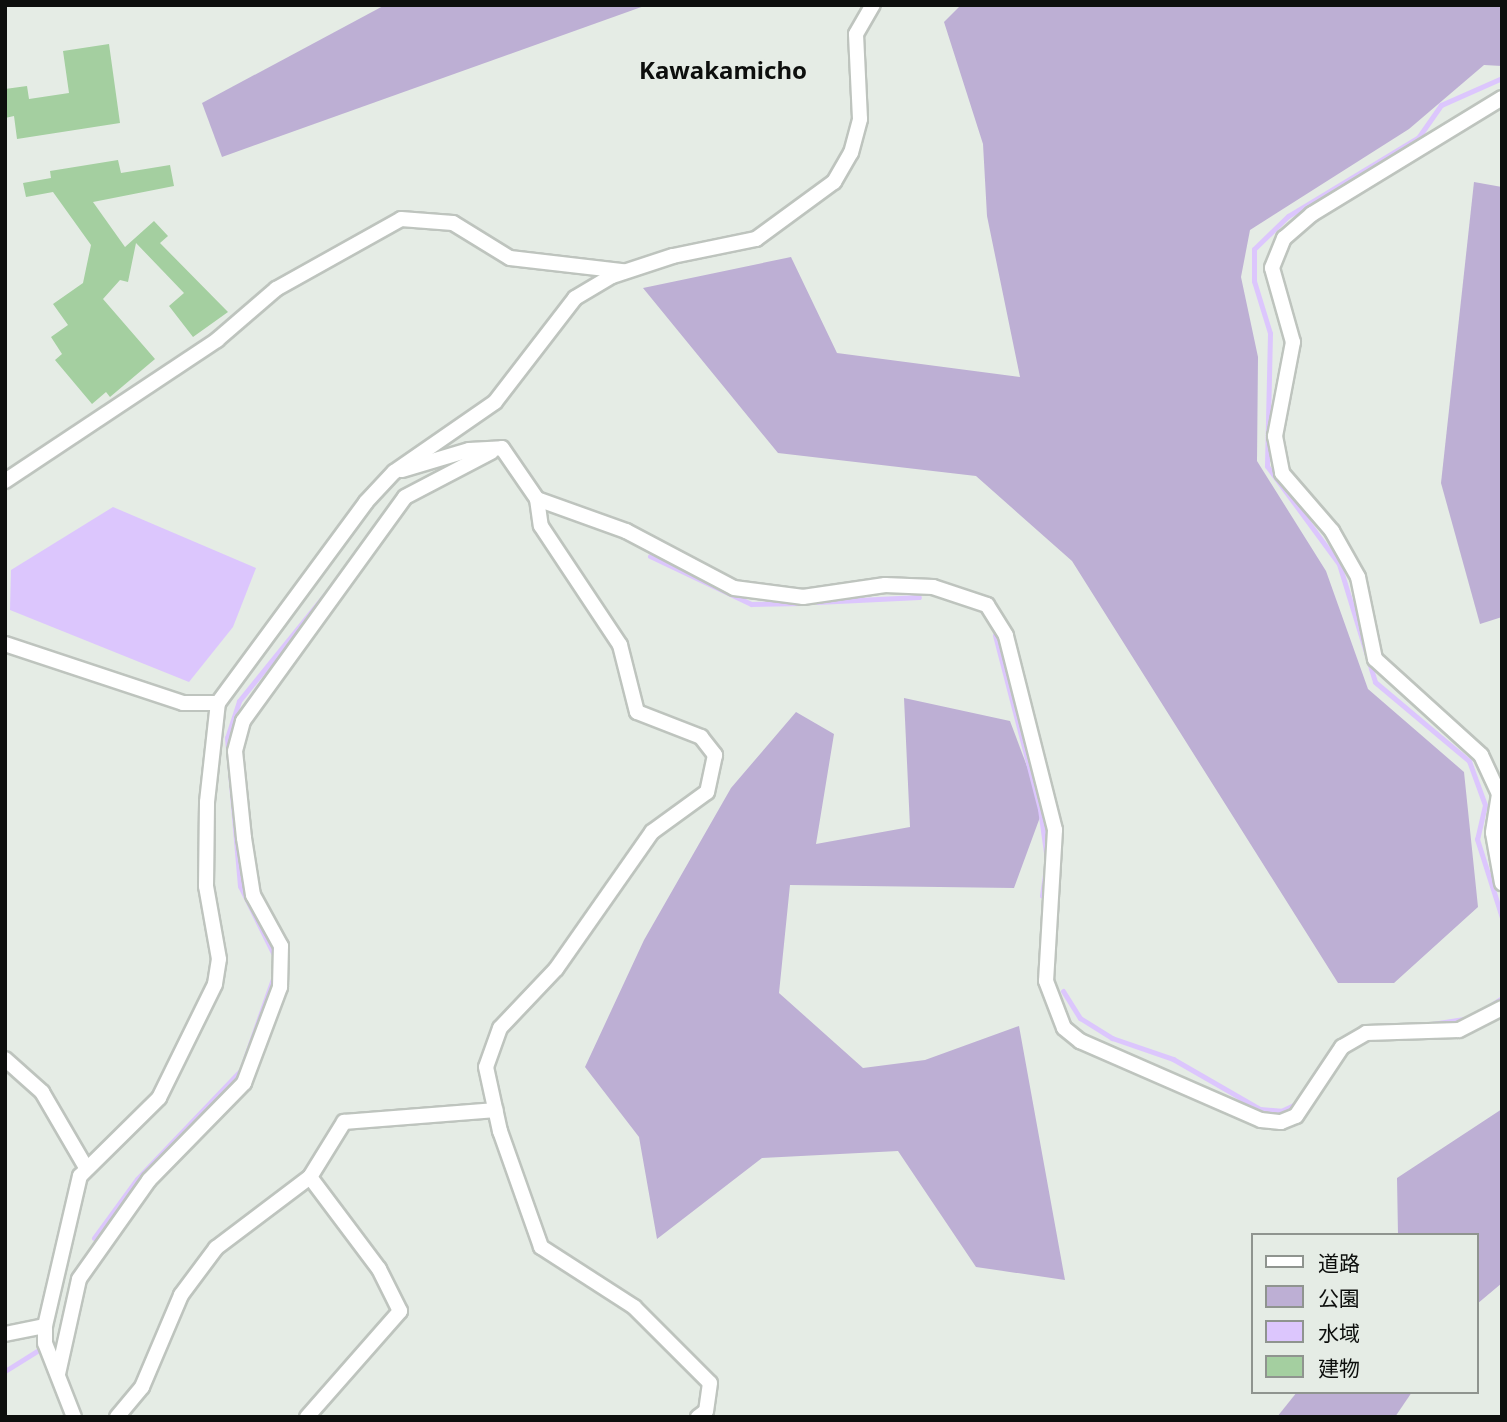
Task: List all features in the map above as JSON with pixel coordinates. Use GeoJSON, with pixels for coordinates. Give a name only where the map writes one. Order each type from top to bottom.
{"type":"FeatureCollection","features":[{"type":"Feature","properties":{"kind":"street"},"geometry":{"type":"LineString","coordinates":[[74,1417],[58,1374],[45,1326],[85,1166],[159,1098],[215,984],[219,959],[206,860],[209,751],[218,703],[394,472],[495,402],[575,298],[626,272],[757,239],[834,182],[851,153],[860,119],[856,34],[873,5]]}},
{"type":"Feature","properties":{"kind":"street"},"geometry":{"type":"LineString","coordinates":[[1502,98],[1312,214],[1284,238],[1272,268],[1293,342],[1275,436],[1282,473],[1332,531],[1358,577],[1375,659],[1481,755],[1499,794],[1493,833],[1502,883]]}},
{"type":"Feature","properties":{"kind":"street"},"geometry":{"type":"LineString","coordinates":[[5,481],[217,340],[276,289],[401,219],[453,223],[510,258],[626,272]]}},
{"type":"Feature","properties":{"kind":"street"},"geometry":{"type":"LineString","coordinates":[[394,472],[469,450],[502,448]]}},
{"type":"Feature","properties":{"kind":"street"},"geometry":{"type":"LineString","coordinates":[[502,448],[537,499],[541,526],[620,645],[637,712],[701,737],[715,755],[707,792],[652,832],[556,969],[500,1028],[486,1068],[496,1110],[541,1247],[634,1307],[701,1373],[711,1386],[706,1411],[698,1417]]}},
{"type":"Feature","properties":{"kind":"street"},"geometry":{"type":"LineString","coordinates":[[58,1374],[79,1279],[149,1180],[244,1083],[280,987],[281,946],[253,895],[244,838],[235,751],[243,721],[405,497],[502,448]]}},
{"type":"Feature","properties":{"kind":"street"},"geometry":{"type":"LineString","coordinates":[[537,499],[626,531],[734,588],[803,597],[885,585],[933,587],[986,605],[1006,636],[1055,831],[1046,981],[1065,1028],[1080,1041],[1261,1120],[1281,1122],[1296,1116],[1342,1047],[1366,1033],[1459,1030],[1502,1008]]}},
{"type":"Feature","properties":{"kind":"street"},"geometry":{"type":"LineString","coordinates":[[5,644],[183,703],[218,703]]}},
{"type":"Feature","properties":{"kind":"street"},"geometry":{"type":"LineString","coordinates":[[5,1059],[42,1093],[85,1166]]}},
{"type":"Feature","properties":{"kind":"street"},"geometry":{"type":"LineString","coordinates":[[117,1417],[142,1387],[181,1295],[216,1248],[310,1177],[344,1122],[496,1110]]}},
{"type":"Feature","properties":{"kind":"street"},"geometry":{"type":"LineString","coordinates":[[307,1417],[400,1311],[390,1285],[310,1177]]}},
{"type":"Feature","properties":{"kind":"street"},"geometry":{"type":"LineString","coordinates":[[5,1334],[45,1326]]}},
{"type":"Feature","properties":{"kind":"green space"},"geometry":{"type":"Polygon","coordinates":[[[385,5],[647,5],[222,157],[202,103],[385,5]]]}},
{"type":"Feature","properties":{"kind":"green space"},"geometry":{"type":"Polygon","coordinates":[[[961,5],[1502,5],[1502,66],[1484,65],[1409,129],[1250,230],[1241,277],[1258,357],[1257,461],[1326,571],[1368,689],[1464,772],[1478,907],[1394,983],[1338,983],[1072,561],[976,476],[778,453],[643,288],[791,257],[837,353],[1020,377],[987,216],[983,144],[944,22],[961,5]]]}},
{"type":"Feature","properties":{"kind":"green space"},"geometry":{"type":"Polygon","coordinates":[[[1474,182],[1502,187],[1502,617],[1480,624],[1441,483],[1474,182]]]}},
{"type":"Feature","properties":{"kind":"green space"},"geometry":{"type":"Polygon","coordinates":[[[904,698],[1010,721],[1043,809],[1014,888],[790,885],[779,993],[863,1068],[925,1060],[1019,1026],[1065,1280],[976,1267],[898,1151],[762,1158],[657,1239],[639,1137],[585,1067],[644,940],[731,788],[796,712],[834,734],[816,844],[910,827],[904,698]]]}},
{"type":"Feature","properties":{"kind":"green space"},"geometry":{"type":"Polygon","coordinates":[[[1502,1109],[1502,1283],[1479,1302],[1479,1233],[1398,1233],[1397,1178],[1502,1109]]]}},
{"type":"Feature","properties":{"kind":"green space"},"geometry":{"type":"Polygon","coordinates":[[[1295,1394],[1411,1394],[1395,1417],[1277,1417],[1295,1394]]]}},
{"type":"Feature","properties":{"kind":"water"},"geometry":{"type":"Polygon","coordinates":[[[113,507],[256,568],[233,627],[189,682],[10,610],[11,570],[113,507]]]}},
{"type":"Feature","properties":{"kind":"building"},"geometry":{"type":"Polygon","coordinates":[[[109,44],[120,123],[17,139],[14,116],[5,118],[5,89],[27,86],[29,99],[69,93],[63,51],[109,44]]]}},
{"type":"Feature","properties":{"kind":"building"},"geometry":{"type":"Polygon","coordinates":[[[118,160],[121,173],[170,165],[174,186],[93,202],[125,247],[154,221],[168,236],[160,243],[228,312],[193,337],[169,306],[184,293],[136,243],[128,282],[120,280],[103,299],[155,359],[110,397],[106,392],[92,404],[55,360],[62,354],[51,337],[68,325],[53,304],[83,283],[91,245],[53,192],[26,197],[23,183],[51,178],[50,171],[118,160]]]}},
{"type":"Feature","properties":{"kind":"waterway"},"geometry":{"type":"LineString","coordinates":[[1502,78],[1441,105],[1419,137],[1288,216],[1254,249],[1254,281],[1270,333],[1267,466],[1339,564],[1375,682],[1469,761],[1485,805],[1477,839],[1502,918]]}},
{"type":"Feature","properties":{"kind":"waterway"},"geometry":{"type":"LineString","coordinates":[[650,556],[751,604],[804,603]]}},
{"type":"Feature","properties":{"kind":"waterway"},"geometry":{"type":"LineString","coordinates":[[275,957],[240,886],[227,738],[239,701],[340,576]]}},
{"type":"Feature","properties":{"kind":"waterway"},"geometry":{"type":"LineString","coordinates":[[817,602],[919,597]]}},
{"type":"Feature","properties":{"kind":"waterway"},"geometry":{"type":"LineString","coordinates":[[995,635],[1040,809],[1047,860],[1042,896]]}},
{"type":"Feature","properties":{"kind":"waterway"},"geometry":{"type":"LineString","coordinates":[[94,1238],[137,1179],[241,1070],[275,973]]}},
{"type":"Feature","properties":{"kind":"waterway"},"geometry":{"type":"LineString","coordinates":[[1063,991],[1080,1018],[1112,1038],[1173,1059],[1260,1109],[1281,1111],[1300,1102]]}},
{"type":"Feature","properties":{"kind":"waterway"},"geometry":{"type":"LineString","coordinates":[[1482,1011],[1502,998]]}},
{"type":"Feature","properties":{"kind":"waterway"},"geometry":{"type":"LineString","coordinates":[[1432,1024],[1471,1018]]}},
{"type":"Feature","properties":{"kind":"waterway"},"geometry":{"type":"LineString","coordinates":[[5,1371],[37,1351]]}},
{"type":"Feature","properties":{"kind":"district","name":"Kawakamicho"},"geometry":{"type":"Point","coordinates":[723,70]}}]}
